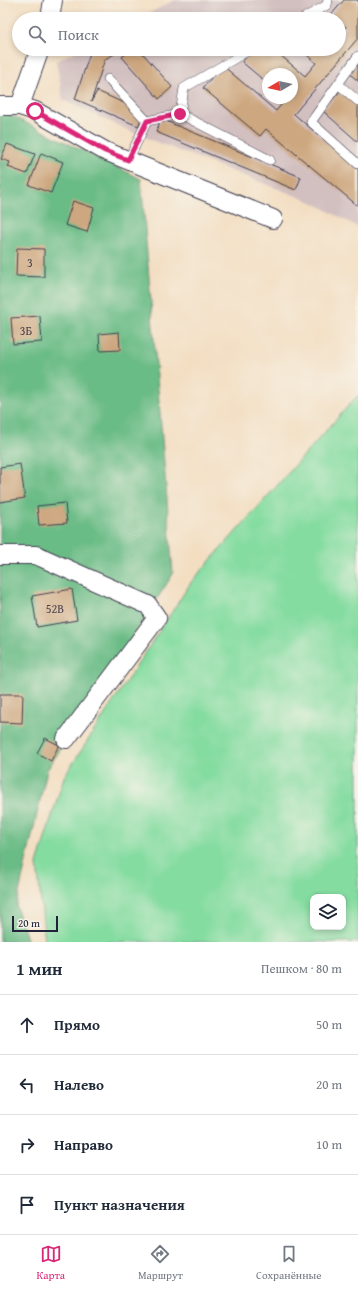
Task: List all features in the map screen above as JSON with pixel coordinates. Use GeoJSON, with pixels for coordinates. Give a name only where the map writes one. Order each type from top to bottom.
{"type":"FeatureCollection","features":[{"type":"Feature","properties":{"kind":"street"},"geometry":{"type":"LineString","coordinates":[[51,12],[53,0]]}},
{"type":"Feature","properties":{"kind":"street"},"geometry":{"type":"LineString","coordinates":[[20,106],[38,56]]}},
{"type":"Feature","properties":{"kind":"street"},"geometry":{"type":"LineString","coordinates":[[0,106],[20,106],[35,111],[105,151],[273,219]]}},
{"type":"Feature","properties":{"kind":"street"},"geometry":{"type":"LineString","coordinates":[[0,555],[36,555],[148,605],[157,618],[66,739]]}},
{"type":"Feature","properties":{"kind":"lane"},"geometry":{"type":"LineString","coordinates":[[314,12],[327,5],[328,0]]}},
{"type":"Feature","properties":{"kind":"lane"},"geometry":{"type":"LineString","coordinates":[[180,114],[184,88],[239,56]]}},
{"type":"Feature","properties":{"kind":"lane"},"geometry":{"type":"LineString","coordinates":[[358,56],[311,122],[358,164]]}},
{"type":"Feature","properties":{"kind":"lane"},"geometry":{"type":"LineString","coordinates":[[108,79],[147,121]]}},
{"type":"Feature","properties":{"kind":"lane"},"geometry":{"type":"LineString","coordinates":[[338,84],[358,101]]}},
{"type":"Feature","properties":{"kind":"lane"},"geometry":{"type":"LineString","coordinates":[[147,121],[180,114],[270,160]]}},
{"type":"Feature","properties":{"kind":"lane"},"geometry":{"type":"LineString","coordinates":[[128,160],[147,121]]}},
{"type":"Feature","properties":{"kind":"shaded area"},"geometry":{"type":"Polygon","coordinates":[[[175,0],[358,0],[358,227],[312,202],[141,136],[63,100],[56,61],[66,56],[346,56],[346,12],[152,12],[175,0]]]}},
{"type":"Feature","properties":{"kind":"green space"},"geometry":{"type":"Polygon","coordinates":[[[0,112],[6,113],[141,179],[173,574],[47,770],[16,906],[28,942],[0,942],[0,112]]]}},
{"type":"Feature","properties":{"kind":"green space"},"geometry":{"type":"Polygon","coordinates":[[[358,395],[358,942],[45,942],[37,864],[64,777],[192,581],[358,395]]]}},
{"type":"Feature","properties":{"kind":"building"},"geometry":{"type":"Polygon","coordinates":[[[344,0],[358,0],[358,38],[346,52],[346,27],[346,12],[334,12],[344,0]]]}},
{"type":"Feature","properties":{"kind":"building"},"geometry":{"type":"Polygon","coordinates":[[[89,56],[111,56],[105,59],[91,102],[97,91],[144,112],[138,126],[75,99],[89,56]]]}},
{"type":"Feature","properties":{"kind":"building"},"geometry":{"type":"Polygon","coordinates":[[[145,56],[172,87],[159,99],[122,57],[145,56]]]}},
{"type":"Feature","properties":{"kind":"building"},"geometry":{"type":"Polygon","coordinates":[[[247,56],[281,56],[296,68],[262,68],[262,79],[242,62],[247,56]]]}},
{"type":"Feature","properties":{"kind":"building"},"geometry":{"type":"Polygon","coordinates":[[[308,56],[343,56],[294,114],[358,169],[358,206],[266,129],[260,136],[203,88],[222,65],[262,99],[262,104],[268,104],[276,111],[282,104],[298,104],[298,70],[305,76],[316,63],[308,56]]]}},
{"type":"Feature","properties":{"kind":"building"},"geometry":{"type":"Polygon","coordinates":[[[358,64],[358,81],[350,74],[358,64]]]}},
{"type":"Feature","properties":{"kind":"building"},"geometry":{"type":"Polygon","coordinates":[[[340,91],[358,106],[358,142],[323,111],[340,91]]]}},
{"type":"Feature","properties":{"kind":"building"},"geometry":{"type":"Polygon","coordinates":[[[161,119],[301,177],[296,190],[156,132],[161,119]]]}},
{"type":"Feature","properties":{"kind":"building"},"geometry":{"type":"Polygon","coordinates":[[[7,144],[35,154],[27,174],[8,167],[10,162],[1,159],[7,144]]]}},
{"type":"Feature","properties":{"kind":"building"},"geometry":{"type":"Polygon","coordinates":[[[41,153],[63,162],[51,193],[29,185],[41,153]]]}},
{"type":"Feature","properties":{"kind":"building"},"geometry":{"type":"Polygon","coordinates":[[[73,201],[94,208],[87,232],[65,225],[73,201]]]}},
{"type":"Feature","properties":{"kind":"building"},"geometry":{"type":"Polygon","coordinates":[[[17,248],[44,249],[44,277],[16,276],[17,248]]]}},
{"type":"Feature","properties":{"kind":"building"},"geometry":{"type":"Polygon","coordinates":[[[40,316],[42,342],[13,344],[11,318],[40,316]]]}},
{"type":"Feature","properties":{"kind":"building"},"geometry":{"type":"Polygon","coordinates":[[[119,332],[120,350],[100,351],[99,334],[119,332]]]}},
{"type":"Feature","properties":{"kind":"building"},"geometry":{"type":"Polygon","coordinates":[[[20,464],[25,498],[0,502],[0,467],[20,464]]]}},
{"type":"Feature","properties":{"kind":"building"},"geometry":{"type":"Polygon","coordinates":[[[65,503],[67,523],[39,525],[37,506],[65,503]]]}},
{"type":"Feature","properties":{"kind":"building"},"geometry":{"type":"Polygon","coordinates":[[[72,589],[77,620],[37,627],[32,596],[72,589]]]}},
{"type":"Feature","properties":{"kind":"building"},"geometry":{"type":"Polygon","coordinates":[[[0,694],[23,694],[22,723],[0,722],[0,694]]]}},
{"type":"Feature","properties":{"kind":"building"},"geometry":{"type":"Polygon","coordinates":[[[45,738],[59,745],[51,761],[37,753],[45,738]]]}},
{"type":"Feature","properties":{"kind":"route"},"geometry":{"type":"LineString","coordinates":[[35,111],[105,151],[128,160],[147,121],[180,114]]}}]}
